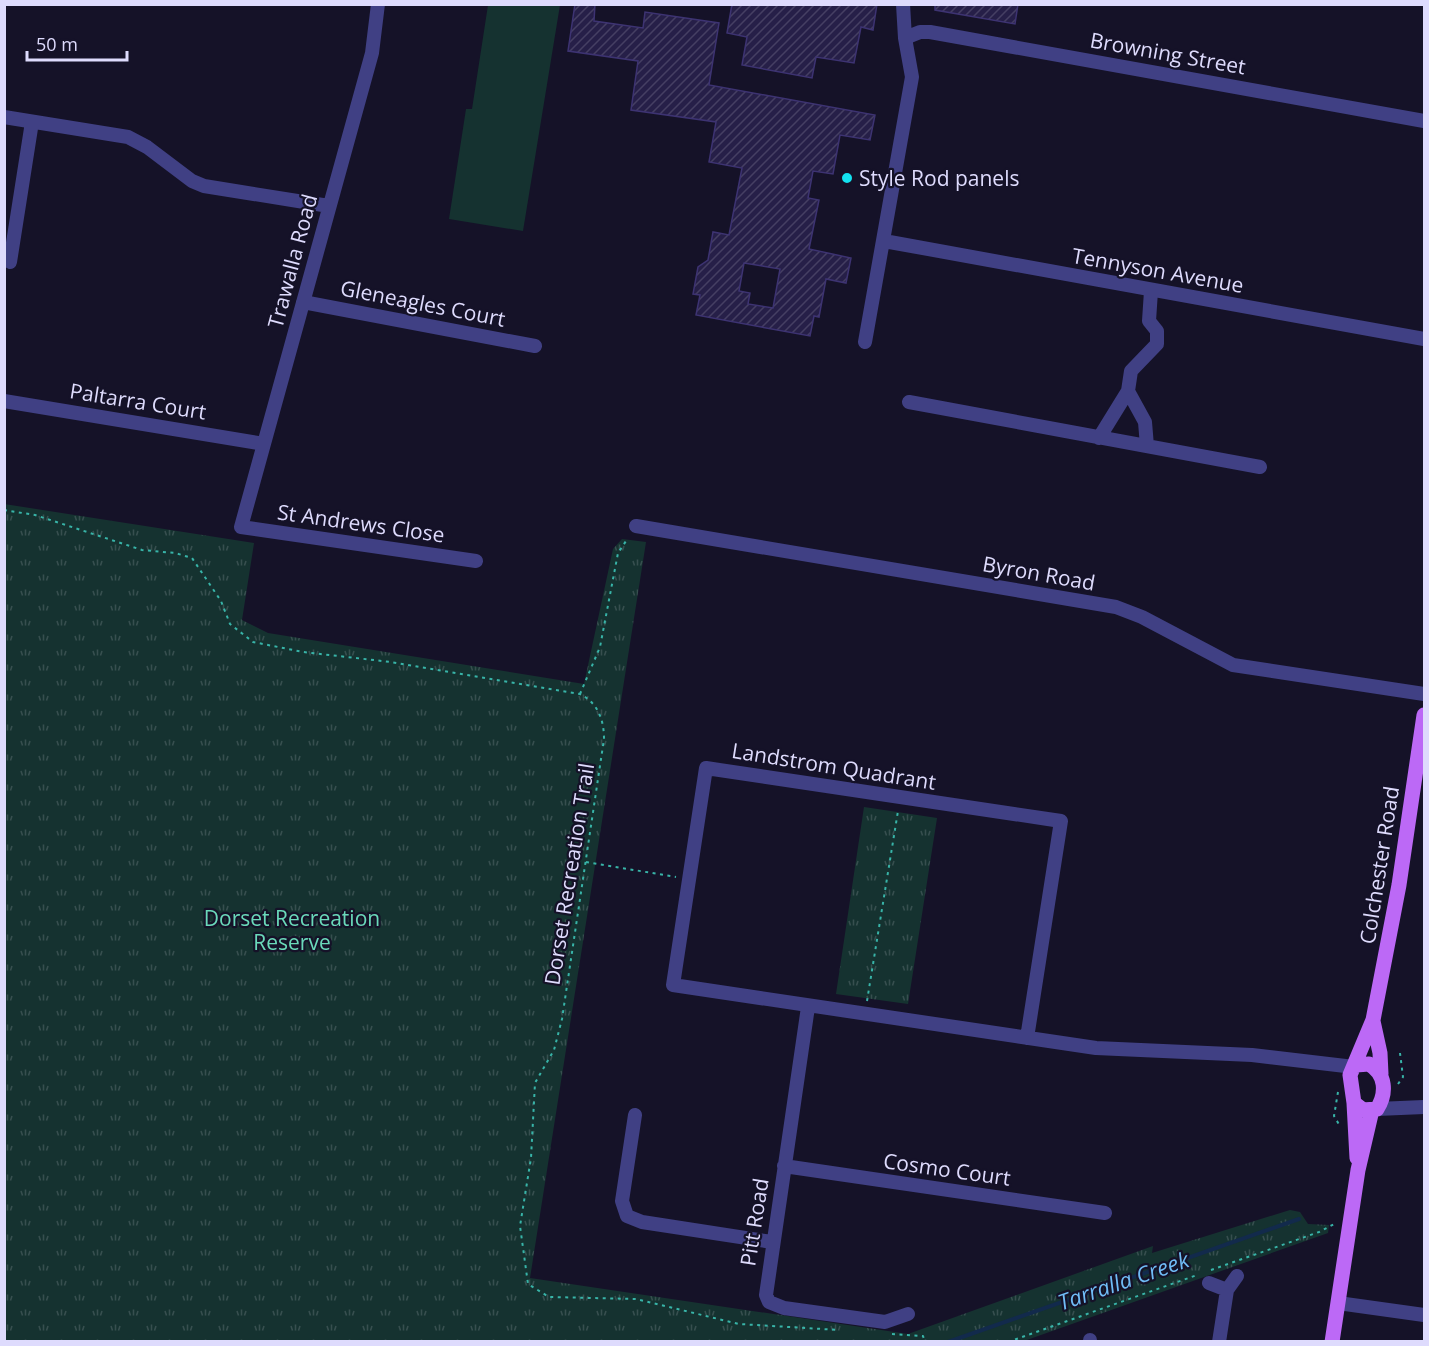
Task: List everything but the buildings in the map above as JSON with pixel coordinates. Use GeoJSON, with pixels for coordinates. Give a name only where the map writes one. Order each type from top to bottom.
{"type":"FeatureCollection","features":[{"type":"Feature","properties":{"kind":"main road","name":"Colchester Road"},"geometry":{"type":"LineString","coordinates":[[1355,1066],[1373,1020],[1399,885],[1425,715]]}},
{"type":"Feature","properties":{"kind":"main road","name":"Colchester Road"},"geometry":{"type":"LineString","coordinates":[[1373,1020],[1386,1084]]}},
{"type":"Feature","properties":{"kind":"main road"},"geometry":{"type":"LineString","coordinates":[[1332,1341],[1358,1170],[1375,1109],[1386,1084],[1369,1064],[1355,1066],[1344,1082],[1354,1103],[1358,1170]]}},
{"type":"Feature","properties":{"kind":"main road"},"geometry":{"type":"LineString","coordinates":[[1354,1103],[1363,1110],[1375,1109]]}},
{"type":"Feature","properties":{"kind":"street","name":"Trawalla Road"},"geometry":{"type":"LineString","coordinates":[[241,527],[372,53],[378,4]]}},
{"type":"Feature","properties":{"kind":"street"},"geometry":{"type":"LineString","coordinates":[[865,342],[912,77],[905,38],[903,4]]}},
{"type":"Feature","properties":{"kind":"street","name":"Browning Street"},"geometry":{"type":"LineString","coordinates":[[905,38],[920,32],[930,32],[1425,121]]}},
{"type":"Feature","properties":{"kind":"street"},"geometry":{"type":"LineString","coordinates":[[4,117],[128,136],[147,147],[192,181],[204,186],[329,206]]}},
{"type":"Feature","properties":{"kind":"street"},"geometry":{"type":"LineString","coordinates":[[10,262],[32,122]]}},
{"type":"Feature","properties":{"kind":"street","name":"Tennyson Avenue"},"geometry":{"type":"LineString","coordinates":[[884,241],[1425,339]]}},
{"type":"Feature","properties":{"kind":"street"},"geometry":{"type":"LineString","coordinates":[[1099,438],[1128,391],[1131,371],[1157,344],[1157,331],[1149,321],[1151,291]]}},
{"type":"Feature","properties":{"kind":"street","name":"Gleneagles Court"},"geometry":{"type":"LineString","coordinates":[[303,302],[535,346]]}},
{"type":"Feature","properties":{"kind":"street"},"geometry":{"type":"LineString","coordinates":[[1128,391],[1145,422],[1147,446]]}},
{"type":"Feature","properties":{"kind":"street","name":"Paltarra Court"},"geometry":{"type":"LineString","coordinates":[[4,401],[264,444]]}},
{"type":"Feature","properties":{"kind":"street"},"geometry":{"type":"LineString","coordinates":[[909,402],[1260,467]]}},
{"type":"Feature","properties":{"kind":"street","name":"Byron Road"},"geometry":{"type":"LineString","coordinates":[[636,526],[1116,607],[1142,617],[1233,665],[1425,694]]}},
{"type":"Feature","properties":{"kind":"street","name":"St Andrews Close"},"geometry":{"type":"LineString","coordinates":[[241,527],[476,561]]}},
{"type":"Feature","properties":{"kind":"street","name":"Landstrom Quadrant"},"geometry":{"type":"LineString","coordinates":[[1027,1038],[1061,821],[706,768],[673,985],[808,1006],[1027,1038],[1096,1048],[1252,1055],[1320,1065],[1355,1066]]}},
{"type":"Feature","properties":{"kind":"street","name":"Pitt Road"},"geometry":{"type":"LineString","coordinates":[[808,1006],[765,1288],[770,1302],[776,1306],[885,1322],[908,1314]]}},
{"type":"Feature","properties":{"kind":"street","name":"Landstrom Quadrant"},"geometry":{"type":"LineString","coordinates":[[1320,1065],[1344,1082]]}},
{"type":"Feature","properties":{"kind":"street"},"geometry":{"type":"LineString","coordinates":[[1386,1084],[1421,1107]]}},
{"type":"Feature","properties":{"kind":"street"},"geometry":{"type":"LineString","coordinates":[[1375,1109],[1421,1107]]}},
{"type":"Feature","properties":{"kind":"street"},"geometry":{"type":"LineString","coordinates":[[635,1116],[622,1201],[627,1216],[642,1222],[772,1242]]}},
{"type":"Feature","properties":{"kind":"street","name":"Cosmo Court"},"geometry":{"type":"LineString","coordinates":[[784,1166],[1105,1213]]}},
{"type":"Feature","properties":{"kind":"street"},"geometry":{"type":"LineString","coordinates":[[1207,1276],[1227,1290]]}},
{"type":"Feature","properties":{"kind":"street"},"geometry":{"type":"LineString","coordinates":[[1219,1341],[1227,1290],[1237,1276]]}},
{"type":"Feature","properties":{"kind":"street"},"geometry":{"type":"LineString","coordinates":[[1338,1303],[1425,1315]]}},
{"type":"Feature","properties":{"kind":"path"},"geometry":{"type":"LineString","coordinates":[[4,510],[35,515],[142,550],[175,553],[192,558],[221,601],[230,624],[253,642],[303,652],[391,662],[580,694],[600,647],[618,553],[636,526]]}},
{"type":"Feature","properties":{"kind":"path","name":"Dorset Recreation Trail"},"geometry":{"type":"LineString","coordinates":[[580,694],[591,700],[604,724],[598,786],[562,1019],[554,1050],[535,1083],[531,1158],[519,1226],[524,1274],[528,1284],[549,1297],[636,1299],[739,1324],[844,1331]]}},
{"type":"Feature","properties":{"kind":"path"},"geometry":{"type":"LineString","coordinates":[[867,1001],[898,811]]}},
{"type":"Feature","properties":{"kind":"path"},"geometry":{"type":"LineString","coordinates":[[586,862],[688,879]]}},
{"type":"Feature","properties":{"kind":"path"},"geometry":{"type":"LineString","coordinates":[[1386,1084],[1403,1077],[1400,1053]]}},
{"type":"Feature","properties":{"kind":"path"},"geometry":{"type":"LineString","coordinates":[[1344,1082],[1334,1116],[1340,1126],[1345,1129]]}},
{"type":"Feature","properties":{"kind":"path"},"geometry":{"type":"LineString","coordinates":[[1008,1341],[1207,1276],[1328,1229],[1333,1222],[1350,1225]]}},
{"type":"Feature","properties":{"kind":"path"},"geometry":{"type":"LineString","coordinates":[[890,1334],[923,1336],[925,1341]]}},
{"type":"Feature","properties":{"kind":"green space"},"geometry":{"type":"Polygon","coordinates":[[[488,5],[560,5],[523,231],[449,219],[466,109],[472,109],[488,5]]]}},
{"type":"Feature","properties":{"kind":"green space","name":"Dorset Recreation Reserve"},"geometry":{"type":"Polygon","coordinates":[[[4,504],[254,543],[242,620],[268,633],[584,684],[613,549],[622,539],[646,542],[530,1278],[908,1334],[1153,1246],[1152,1253],[1290,1210],[1300,1212],[1308,1224],[1329,1225],[1328,1233],[1024,1341],[5,1341],[4,504]]]}},
{"type":"Feature","properties":{"kind":"green space"},"geometry":{"type":"Polygon","coordinates":[[[864,807],[937,818],[908,1004],[836,994],[864,807]]]}},
{"type":"Feature","properties":{"kind":"waterway","name":"Tarralla Creek"},"geometry":{"type":"LineString","coordinates":[[948,1342],[1299,1219]]}},
{"type":"Feature","properties":{"kind":"place","name":"Style Rod panels"},"geometry":{"type":"Point","coordinates":[847,178]}}]}
